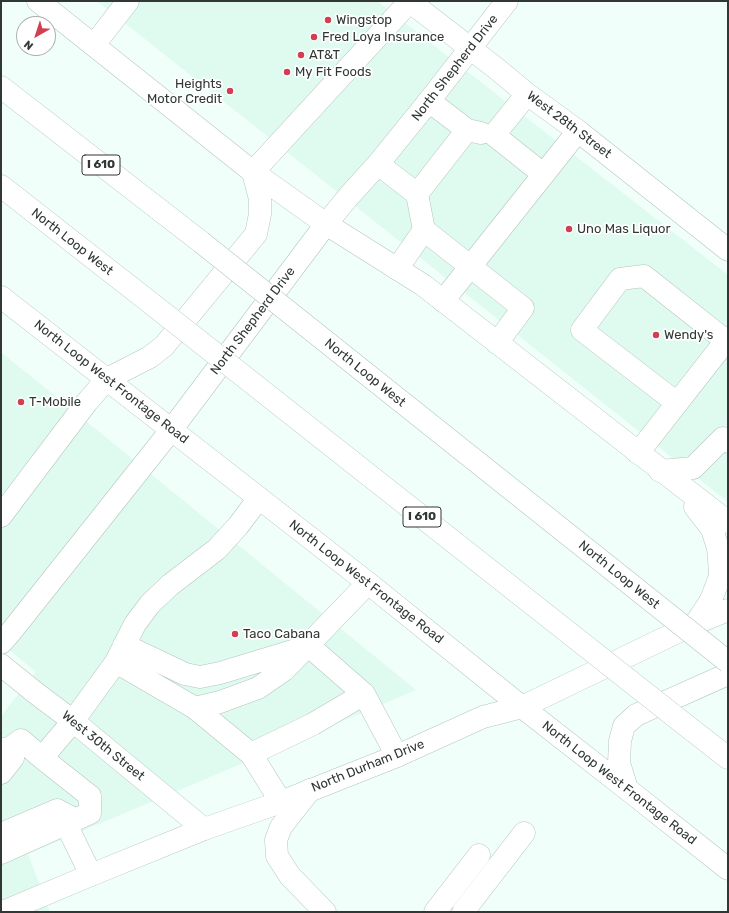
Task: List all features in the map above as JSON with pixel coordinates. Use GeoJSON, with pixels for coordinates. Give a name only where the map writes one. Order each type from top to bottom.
{"type":"FeatureCollection","features":[{"type":"Feature","properties":{"kind":"main road"},"geometry":{"type":"LineString","coordinates":[[38,1],[253,172],[326,224],[423,285],[660,471],[728,522]]}},
{"type":"Feature","properties":{"kind":"main road"},"geometry":{"type":"LineString","coordinates":[[94,45],[128,1]]}},
{"type":"Feature","properties":{"kind":"main road"},"geometry":{"type":"LineString","coordinates":[[253,172],[410,1]]}},
{"type":"Feature","properties":{"kind":"main road","name":"West 28th Street"},"geometry":{"type":"LineString","coordinates":[[410,1],[527,94],[578,131],[728,250]]}},
{"type":"Feature","properties":{"kind":"main road","name":"North Shepherd Drive"},"geometry":{"type":"LineString","coordinates":[[1,643],[172,429],[326,224],[378,164],[507,1]]}},
{"type":"Feature","properties":{"kind":"main road","name":"North Loop West"},"geometry":{"type":"LineString","coordinates":[[1,87],[201,242],[728,662]]}},
{"type":"Feature","properties":{"kind":"main road"},"geometry":{"type":"LineString","coordinates":[[494,135],[527,94]]}},
{"type":"Feature","properties":{"kind":"main road"},"geometry":{"type":"LineString","coordinates":[[429,101],[467,130],[494,135],[544,174]]}},
{"type":"Feature","properties":{"kind":"main road"},"geometry":{"type":"LineString","coordinates":[[417,194],[467,130]]}},
{"type":"Feature","properties":{"kind":"main road"},"geometry":{"type":"LineString","coordinates":[[443,301],[578,131]]}},
{"type":"Feature","properties":{"kind":"main road"},"geometry":{"type":"LineString","coordinates":[[378,164],[417,194],[424,230],[523,308],[497,343]]}},
{"type":"Feature","properties":{"kind":"main road"},"geometry":{"type":"LineString","coordinates":[[1,516],[87,402],[107,379],[150,357],[164,346],[256,234],[260,214],[260,200],[253,172]]}},
{"type":"Feature","properties":{"kind":"main road","name":"North Loop West"},"geometry":{"type":"LineString","coordinates":[[1,186],[728,758]]}},
{"type":"Feature","properties":{"kind":"main road"},"geometry":{"type":"LineString","coordinates":[[397,269],[424,230]]}},
{"type":"Feature","properties":{"kind":"main road"},"geometry":{"type":"LineString","coordinates":[[638,453],[727,340],[644,276],[620,279],[582,330],[677,403]]}},
{"type":"Feature","properties":{"kind":"main road","name":"North Loop West Frontage Road"},"geometry":{"type":"LineString","coordinates":[[1,297],[11,313],[107,379],[172,429],[728,869]]}},
{"type":"Feature","properties":{"kind":"main road"},"geometry":{"type":"LineString","coordinates":[[660,471],[693,468],[723,438],[728,442]]}},
{"type":"Feature","properties":{"kind":"main road"},"geometry":{"type":"LineString","coordinates":[[660,471],[691,503],[712,529],[718,548],[720,572],[719,579],[711,600],[696,623]]}},
{"type":"Feature","properties":{"kind":"main road"},"geometry":{"type":"LineString","coordinates":[[42,758],[73,721],[120,654],[135,624],[150,604],[170,585],[217,549],[238,526],[259,498]]}},
{"type":"Feature","properties":{"kind":"main road"},"geometry":{"type":"LineString","coordinates":[[195,708],[220,702],[258,688],[284,670],[309,646],[368,583]]}},
{"type":"Feature","properties":{"kind":"main road","name":"North Durham Drive"},"geometry":{"type":"LineString","coordinates":[[12,910],[91,875],[397,756],[483,717],[522,707],[696,623],[728,610]]}},
{"type":"Feature","properties":{"kind":"main road"},"geometry":{"type":"LineString","coordinates":[[120,654],[185,674],[200,677],[220,673],[309,646]]}},
{"type":"Feature","properties":{"kind":"main road"},"geometry":{"type":"LineString","coordinates":[[309,646],[364,694],[397,756]]}},
{"type":"Feature","properties":{"kind":"main road"},"geometry":{"type":"LineString","coordinates":[[120,654],[195,708],[251,754],[281,802]]}},
{"type":"Feature","properties":{"kind":"main road","name":"West 30th Street"},"geometry":{"type":"LineString","coordinates":[[1,665],[73,721],[204,830]]}},
{"type":"Feature","properties":{"kind":"main road"},"geometry":{"type":"LineString","coordinates":[[627,789],[619,763],[620,741],[624,726],[636,715],[728,674]]}},
{"type":"Feature","properties":{"kind":"main road"},"geometry":{"type":"LineString","coordinates":[[251,754],[313,724],[364,694]]}},
{"type":"Feature","properties":{"kind":"main road"},"geometry":{"type":"LineString","coordinates":[[1,853],[90,813],[90,796],[42,758],[11,746]]}},
{"type":"Feature","properties":{"kind":"main road"},"geometry":{"type":"LineString","coordinates":[[1,774],[13,758],[11,746]]}},
{"type":"Feature","properties":{"kind":"main road"},"geometry":{"type":"LineString","coordinates":[[310,790],[281,826],[276,840],[277,856],[290,876],[325,912]]}},
{"type":"Feature","properties":{"kind":"main road"},"geometry":{"type":"LineString","coordinates":[[1,834],[57,810],[71,822],[91,875]]}},
{"type":"Feature","properties":{"kind":"main road"},"geometry":{"type":"LineString","coordinates":[[463,912],[524,833]]}},
{"type":"Feature","properties":{"kind":"main road"},"geometry":{"type":"LineString","coordinates":[[435,912],[479,855]]}},
{"type":"Feature","properties":{"kind":"shaded area"},"geometry":{"type":"Polygon","coordinates":[[[97,1],[377,1],[728,275],[728,502],[97,1]]]}},
{"type":"Feature","properties":{"kind":"shaded area"},"geometry":{"type":"Polygon","coordinates":[[[1,352],[416,690],[28,854],[50,912],[1,912],[1,716],[36,672],[1,643],[1,352]]]}},
{"type":"Feature","properties":{"kind":"place","name":"Wingstop"},"geometry":{"type":"Point","coordinates":[328,20]}},
{"type":"Feature","properties":{"kind":"place","name":"Fred Loya Insurance"},"geometry":{"type":"Point","coordinates":[314,37]}},
{"type":"Feature","properties":{"kind":"place","name":"AT&T"},"geometry":{"type":"Point","coordinates":[301,55]}},
{"type":"Feature","properties":{"kind":"place","name":"My Fit Foods"},"geometry":{"type":"Point","coordinates":[287,72]}},
{"type":"Feature","properties":{"kind":"place","name":"Heights Motor Credit"},"geometry":{"type":"Point","coordinates":[230,91]}},
{"type":"Feature","properties":{"kind":"place","name":"Uno Mas Liquor"},"geometry":{"type":"Point","coordinates":[569,229]}},
{"type":"Feature","properties":{"kind":"place","name":"Wendy's"},"geometry":{"type":"Point","coordinates":[656,335]}},
{"type":"Feature","properties":{"kind":"place","name":"T-Mobile"},"geometry":{"type":"Point","coordinates":[21,402]}},
{"type":"Feature","properties":{"kind":"place","name":"Taco Cabana"},"geometry":{"type":"Point","coordinates":[235,634]}}]}
